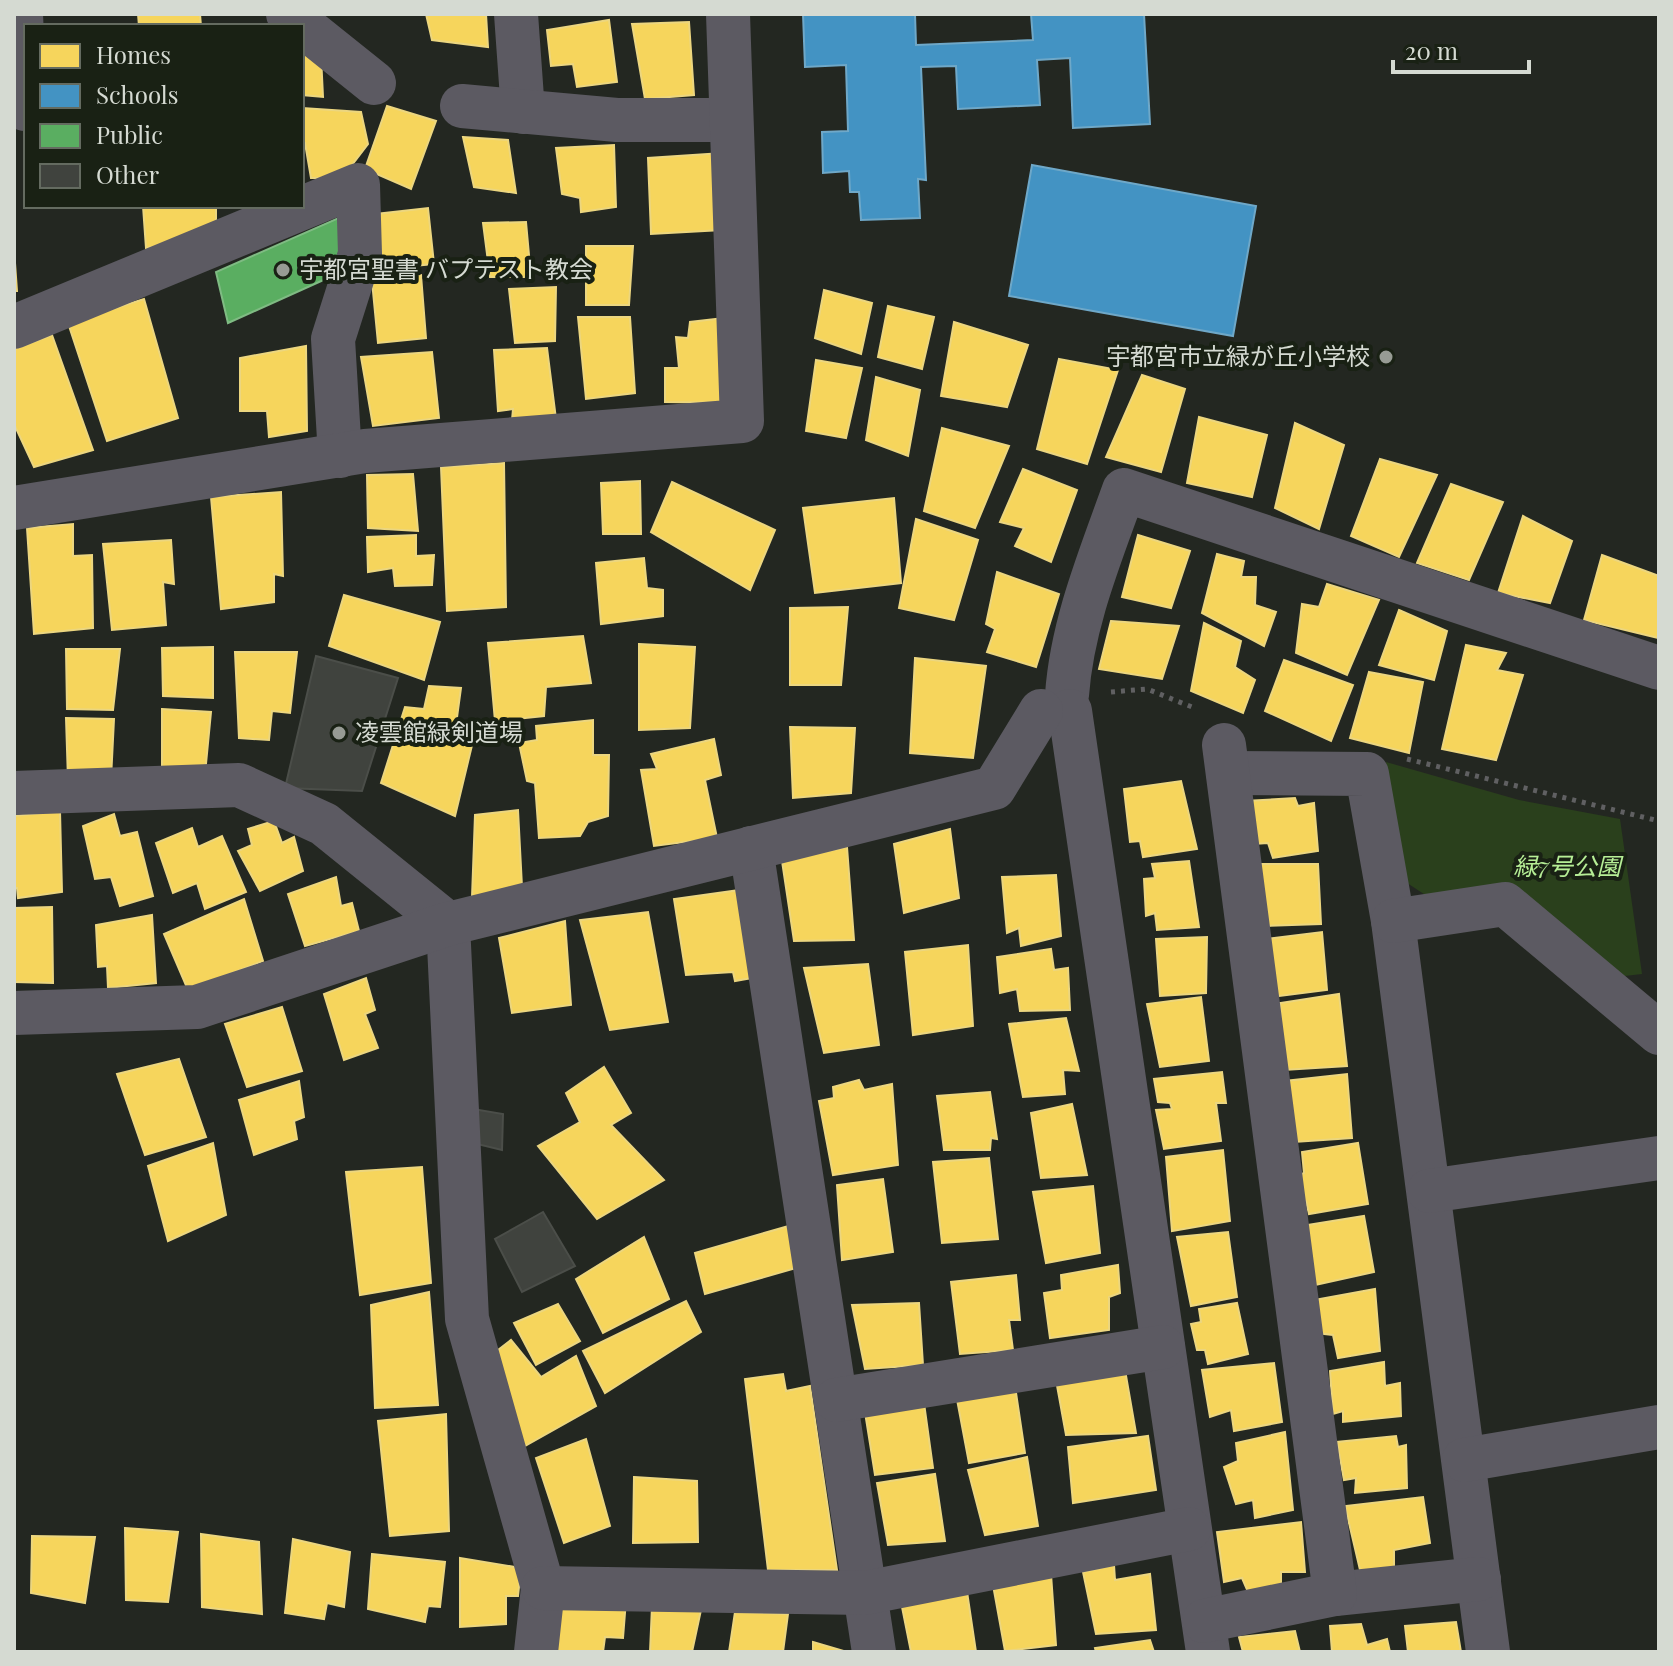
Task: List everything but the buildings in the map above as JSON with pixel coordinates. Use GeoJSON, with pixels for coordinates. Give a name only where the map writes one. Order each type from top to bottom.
{"type":"FeatureCollection","features":[{"type":"Feature","properties":{"kind":"street"},"geometry":{"type":"LineString","coordinates":[[21,14],[22,109]]}},
{"type":"Feature","properties":{"kind":"street"},"geometry":{"type":"LineString","coordinates":[[516,14],[523,112]]}},
{"type":"Feature","properties":{"kind":"street"},"geometry":{"type":"LineString","coordinates":[[14,508],[365,451],[742,421],[728,14]]}},
{"type":"Feature","properties":{"kind":"street"},"geometry":{"type":"LineString","coordinates":[[304,27],[374,83]]}},
{"type":"Feature","properties":{"kind":"street"},"geometry":{"type":"LineString","coordinates":[[462,106],[617,120],[731,120]]}},
{"type":"Feature","properties":{"kind":"street"},"geometry":{"type":"LineString","coordinates":[[304,207],[358,185],[360,254],[333,339],[340,456]]}},
{"type":"Feature","properties":{"kind":"street"},"geometry":{"type":"LineString","coordinates":[[14,327],[302,208]]}},
{"type":"Feature","properties":{"kind":"street"},"geometry":{"type":"LineString","coordinates":[[1479,1579],[1335,1594],[1206,1637],[1163,1347],[1059,706],[1092,581],[1124,490],[1659,668]]}},
{"type":"Feature","properties":{"kind":"street"},"geometry":{"type":"LineString","coordinates":[[14,1013],[197,1007],[448,924],[994,788],[1059,706]]}},
{"type":"Feature","properties":{"kind":"street"},"geometry":{"type":"LineString","coordinates":[[1335,1594],[1226,759],[1367,774],[1393,921],[1488,1652]]}},
{"type":"Feature","properties":{"kind":"street"},"geometry":{"type":"LineString","coordinates":[[14,793],[239,785],[324,824],[448,924],[467,1319],[543,1588],[536,1652]]}},
{"type":"Feature","properties":{"kind":"street"},"geometry":{"type":"LineString","coordinates":[[751,848],[874,1652]]}},
{"type":"Feature","properties":{"kind":"street"},"geometry":{"type":"LineString","coordinates":[[1393,921],[1505,904],[1659,1033]]}},
{"type":"Feature","properties":{"kind":"street"},"geometry":{"type":"LineString","coordinates":[[1429,1191],[1659,1158]]}},
{"type":"Feature","properties":{"kind":"street"},"geometry":{"type":"LineString","coordinates":[[836,1400],[1163,1347]]}},
{"type":"Feature","properties":{"kind":"street"},"geometry":{"type":"LineString","coordinates":[[1464,1460],[1659,1427]]}},
{"type":"Feature","properties":{"kind":"street"},"geometry":{"type":"LineString","coordinates":[[543,1588],[865,1593],[1189,1529]]}},
{"type":"Feature","properties":{"kind":"green space","name":"緑7号公園"},"geometry":{"type":"Polygon","coordinates":[[[1386,762],[1519,800],[1620,819],[1642,974],[1616,977],[1430,898],[1404,881],[1386,762]]]}},
{"type":"Feature","properties":{"kind":"place","name":"宇都宮聖書 バプテスト教会"},"geometry":{"type":"Point","coordinates":[283,270]}},
{"type":"Feature","properties":{"kind":"place","name":"宇都宮市立緑が丘小学校"},"geometry":{"type":"Point","coordinates":[1386,357]}},
{"type":"Feature","properties":{"kind":"place","name":"凌雲館緑剣道場"},"geometry":{"type":"Point","coordinates":[339,733]}}]}
